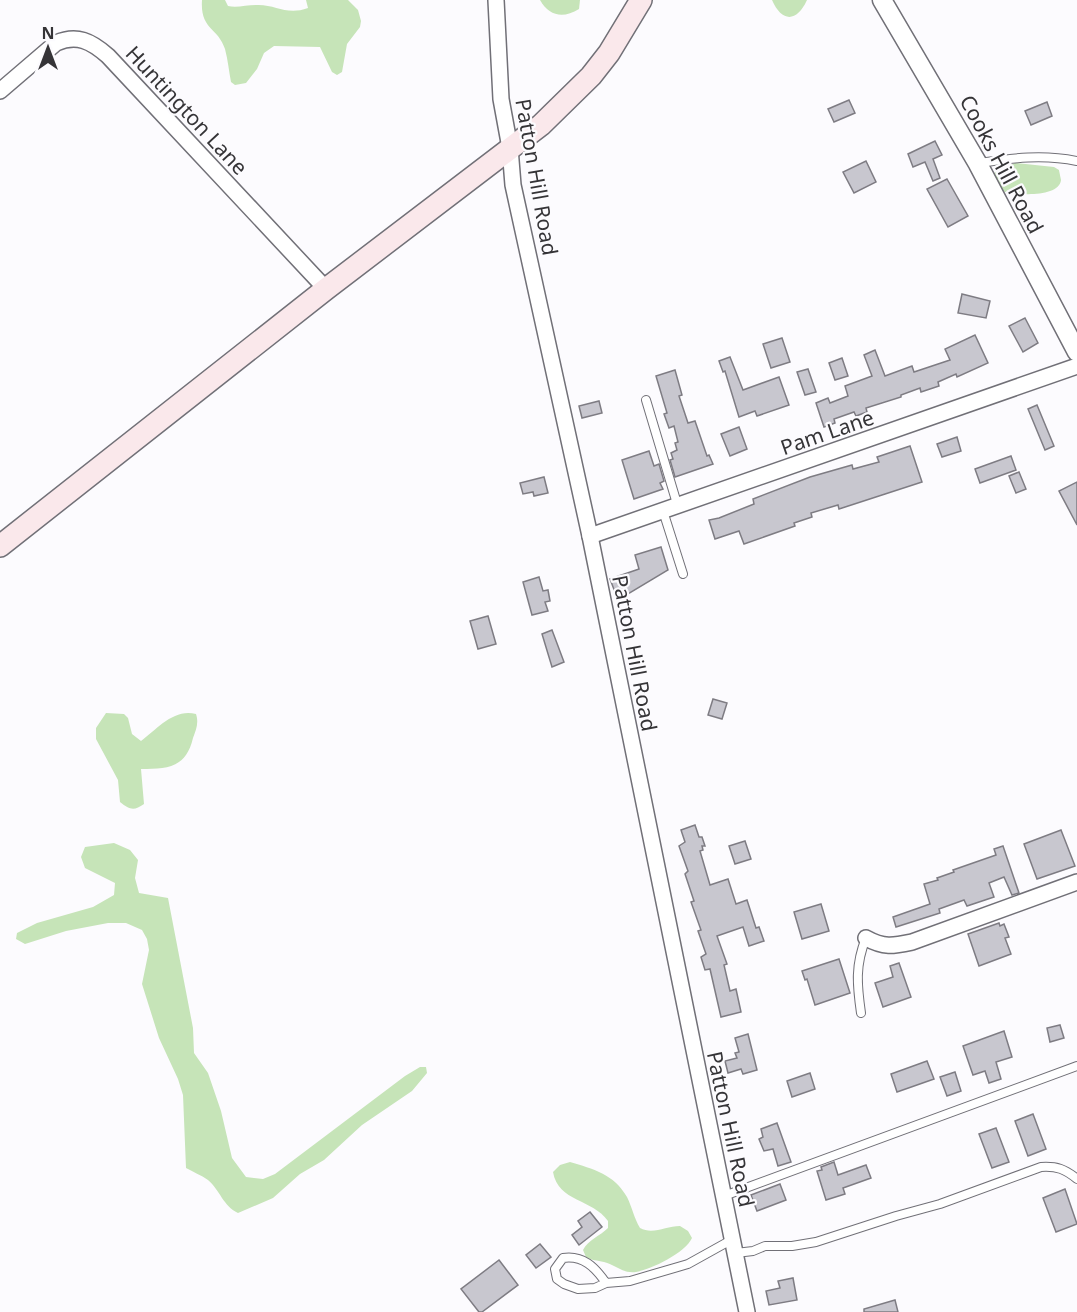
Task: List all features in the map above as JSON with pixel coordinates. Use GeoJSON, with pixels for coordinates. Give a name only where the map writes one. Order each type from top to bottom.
{"type":"FeatureCollection","features":[{"type":"Feature","properties":{"kind":"main road"},"geometry":{"type":"LineString","coordinates":[[0,546],[327,288],[541,125],[591,76],[609,53],[641,0]]}},
{"type":"Feature","properties":{"kind":"street","name":"Patton Hill Road"},"geometry":{"type":"LineString","coordinates":[[496,0],[501,99],[510,148],[513,185],[590,536],[747,1312]]}},
{"type":"Feature","properties":{"kind":"street","name":"Cooks Hill Road"},"geometry":{"type":"LineString","coordinates":[[882,0],[978,164],[1077,352]]}},
{"type":"Feature","properties":{"kind":"street","name":"Huntington Lane"},"geometry":{"type":"LineString","coordinates":[[0,91],[56,43],[76,38],[96,46],[327,288]]}},
{"type":"Feature","properties":{"kind":"street","name":"Pam Lane"},"geometry":{"type":"LineString","coordinates":[[590,536],[1077,366]]}},
{"type":"Feature","properties":{"kind":"street"},"geometry":{"type":"LineString","coordinates":[[866,938],[879,946],[912,942],[1077,882]]}},
{"type":"Feature","properties":{"kind":"lane"},"geometry":{"type":"LineString","coordinates":[[978,164],[1020,157],[1056,157],[1077,161]]}},
{"type":"Feature","properties":{"kind":"lane"},"geometry":{"type":"LineString","coordinates":[[646,400],[683,574]]}},
{"type":"Feature","properties":{"kind":"lane"},"geometry":{"type":"LineString","coordinates":[[861,1013],[857,977],[859,956],[866,938]]}},
{"type":"Feature","properties":{"kind":"lane"},"geometry":{"type":"LineString","coordinates":[[724,1196],[1077,1066]]}},
{"type":"Feature","properties":{"kind":"lane"},"geometry":{"type":"LineString","coordinates":[[606,1283],[600,1274],[580,1258],[563,1258],[555,1269],[557,1279],[564,1284],[578,1289],[595,1288],[606,1283],[630,1281],[688,1264],[734,1246],[753,1251],[765,1246],[792,1246],[816,1242],[940,1204],[1041,1167],[1055,1166],[1066,1170],[1077,1179]]}},
{"type":"Feature","properties":{"kind":"green space"},"geometry":{"type":"Polygon","coordinates":[[[202,0],[225,0],[231,7],[263,5],[293,11],[308,8],[306,0],[348,0],[358,10],[361,21],[360,27],[347,44],[342,72],[337,75],[332,72],[320,47],[274,46],[264,53],[257,69],[246,83],[235,85],[231,82],[222,42],[204,17],[202,0]]]}},
{"type":"Feature","properties":{"kind":"green space"},"geometry":{"type":"Polygon","coordinates":[[[540,0],[580,0],[579,9],[562,15],[552,13],[540,0]]]}},
{"type":"Feature","properties":{"kind":"green space"},"geometry":{"type":"Polygon","coordinates":[[[772,0],[807,0],[799,13],[790,17],[780,13],[772,0]]]}},
{"type":"Feature","properties":{"kind":"green space"},"geometry":{"type":"Polygon","coordinates":[[[1015,163],[1054,167],[1059,170],[1061,180],[1058,186],[1044,193],[1023,194],[999,190],[993,175],[996,171],[1015,163]]]}},
{"type":"Feature","properties":{"kind":"green space"},"geometry":{"type":"Polygon","coordinates":[[[106,713],[124,714],[128,718],[132,734],[141,741],[173,717],[180,714],[196,714],[195,732],[186,756],[174,765],[141,769],[144,804],[135,809],[120,802],[118,780],[96,739],[96,728],[106,713]]]}},
{"type":"Feature","properties":{"kind":"green space"},"geometry":{"type":"Polygon","coordinates":[[[114,843],[130,850],[138,860],[135,878],[139,893],[168,898],[193,1028],[194,1053],[208,1073],[221,1111],[232,1158],[246,1177],[263,1179],[275,1174],[405,1076],[420,1067],[426,1067],[427,1073],[412,1091],[362,1125],[324,1160],[300,1174],[273,1198],[238,1213],[229,1206],[208,1180],[186,1168],[183,1095],[159,1038],[142,984],[149,950],[142,930],[126,923],[108,923],[66,931],[25,944],[16,939],[17,933],[37,923],[93,907],[114,895],[115,883],[85,868],[81,857],[85,847],[114,843]]]}},
{"type":"Feature","properties":{"kind":"green space"},"geometry":{"type":"Polygon","coordinates":[[[570,1162],[587,1167],[616,1183],[627,1197],[640,1228],[650,1231],[680,1226],[688,1231],[692,1238],[683,1249],[667,1260],[636,1272],[627,1272],[608,1263],[586,1257],[583,1250],[588,1243],[608,1228],[608,1221],[594,1208],[569,1195],[556,1182],[553,1172],[560,1165],[570,1162]]]}},
{"type":"Feature","properties":{"kind":"building"},"geometry":{"type":"Polygon","coordinates":[[[849,100],[855,113],[834,122],[828,109],[849,100]]]}},
{"type":"Feature","properties":{"kind":"building"},"geometry":{"type":"Polygon","coordinates":[[[1047,102],[1052,116],[1031,125],[1025,111],[1047,102]]]}},
{"type":"Feature","properties":{"kind":"building"},"geometry":{"type":"Polygon","coordinates":[[[935,141],[942,155],[933,159],[940,178],[933,181],[925,162],[913,167],[908,154],[935,141]]]}},
{"type":"Feature","properties":{"kind":"building"},"geometry":{"type":"Polygon","coordinates":[[[866,161],[876,182],[854,193],[843,172],[866,161]]]}},
{"type":"Feature","properties":{"kind":"building"},"geometry":{"type":"Polygon","coordinates":[[[947,179],[968,216],[948,227],[927,189],[947,179]]]}},
{"type":"Feature","properties":{"kind":"building"},"geometry":{"type":"Polygon","coordinates":[[[962,294],[990,301],[986,318],[958,313],[962,294]]]}},
{"type":"Feature","properties":{"kind":"building"},"geometry":{"type":"Polygon","coordinates":[[[1025,318],[1038,343],[1023,352],[1009,326],[1025,318]]]}},
{"type":"Feature","properties":{"kind":"building"},"geometry":{"type":"Polygon","coordinates":[[[975,335],[988,363],[957,377],[956,374],[938,382],[939,386],[921,392],[920,388],[901,395],[901,397],[866,408],[867,412],[856,416],[854,412],[834,419],[835,423],[824,427],[816,403],[828,398],[830,403],[848,396],[845,386],[872,376],[864,355],[875,350],[885,376],[912,366],[914,372],[950,360],[945,349],[975,335]]]}},
{"type":"Feature","properties":{"kind":"building"},"geometry":{"type":"Polygon","coordinates":[[[782,338],[790,362],[771,368],[763,344],[782,338]]]}},
{"type":"Feature","properties":{"kind":"building"},"geometry":{"type":"Polygon","coordinates":[[[730,357],[743,390],[779,377],[789,405],[757,416],[755,411],[739,417],[725,371],[723,372],[719,361],[730,357]]]}},
{"type":"Feature","properties":{"kind":"building"},"geometry":{"type":"Polygon","coordinates":[[[842,358],[848,376],[835,380],[829,363],[842,358]]]}},
{"type":"Feature","properties":{"kind":"building"},"geometry":{"type":"Polygon","coordinates":[[[808,369],[816,392],[805,395],[797,372],[808,369]]]}},
{"type":"Feature","properties":{"kind":"building"},"geometry":{"type":"Polygon","coordinates":[[[675,370],[682,395],[679,396],[688,423],[695,421],[707,456],[709,455],[713,464],[675,477],[670,460],[673,459],[671,453],[677,450],[675,443],[678,442],[674,426],[669,428],[664,414],[667,413],[656,376],[675,370]]]}},
{"type":"Feature","properties":{"kind":"building"},"geometry":{"type":"Polygon","coordinates":[[[599,401],[602,413],[582,418],[579,406],[599,401]]]}},
{"type":"Feature","properties":{"kind":"building"},"geometry":{"type":"Polygon","coordinates":[[[1037,405],[1054,446],[1045,450],[1028,409],[1037,405]]]}},
{"type":"Feature","properties":{"kind":"building"},"geometry":{"type":"Polygon","coordinates":[[[739,427],[747,449],[730,456],[721,434],[739,427]]]}},
{"type":"Feature","properties":{"kind":"building"},"geometry":{"type":"Polygon","coordinates":[[[957,437],[961,451],[942,457],[937,444],[957,437]]]}},
{"type":"Feature","properties":{"kind":"building"},"geometry":{"type":"Polygon","coordinates":[[[910,446],[922,482],[839,509],[838,505],[811,513],[812,517],[794,523],[795,526],[744,544],[739,531],[715,539],[709,520],[754,504],[753,499],[810,477],[852,465],[853,469],[879,462],[877,457],[910,446]]]}},
{"type":"Feature","properties":{"kind":"building"},"geometry":{"type":"Polygon","coordinates":[[[649,451],[654,466],[659,464],[664,481],[660,483],[663,489],[634,499],[622,460],[649,451]]]}},
{"type":"Feature","properties":{"kind":"building"},"geometry":{"type":"Polygon","coordinates":[[[1011,456],[1016,470],[980,483],[975,469],[1011,456]]]}},
{"type":"Feature","properties":{"kind":"building"},"geometry":{"type":"Polygon","coordinates":[[[1019,472],[1026,489],[1016,493],[1009,476],[1019,472]]]}},
{"type":"Feature","properties":{"kind":"building"},"geometry":{"type":"Polygon","coordinates":[[[544,477],[548,493],[534,496],[533,492],[523,494],[520,483],[544,477]]]}},
{"type":"Feature","properties":{"kind":"building"},"geometry":{"type":"Polygon","coordinates":[[[1077,482],[1077,525],[1059,491],[1077,482]]]}},
{"type":"Feature","properties":{"kind":"building"},"geometry":{"type":"Polygon","coordinates":[[[661,547],[668,570],[618,600],[610,579],[639,569],[635,555],[661,547]]]}},
{"type":"Feature","properties":{"kind":"building"},"geometry":{"type":"Polygon","coordinates":[[[539,577],[543,591],[548,590],[550,601],[545,602],[548,611],[532,615],[523,582],[539,577]]]}},
{"type":"Feature","properties":{"kind":"building"},"geometry":{"type":"Polygon","coordinates":[[[488,616],[496,644],[478,649],[470,621],[488,616]]]}},
{"type":"Feature","properties":{"kind":"building"},"geometry":{"type":"Polygon","coordinates":[[[552,630],[564,662],[552,667],[542,634],[552,630]]]}},
{"type":"Feature","properties":{"kind":"building"},"geometry":{"type":"Polygon","coordinates":[[[713,699],[727,703],[722,719],[708,715],[713,699]]]}},
{"type":"Feature","properties":{"kind":"building"},"geometry":{"type":"Polygon","coordinates":[[[695,825],[705,846],[702,846],[703,850],[700,851],[710,885],[728,879],[736,904],[747,900],[756,928],[759,927],[764,941],[749,946],[743,927],[717,936],[727,964],[724,965],[730,991],[736,989],[741,1012],[721,1017],[710,969],[705,970],[701,957],[706,954],[698,931],[701,930],[691,902],[694,901],[685,874],[688,871],[679,846],[685,842],[681,830],[695,825]]]}},
{"type":"Feature","properties":{"kind":"building"},"geometry":{"type":"Polygon","coordinates":[[[1061,830],[1075,866],[1037,879],[1024,844],[1061,830]]]}},
{"type":"Feature","properties":{"kind":"building"},"geometry":{"type":"Polygon","coordinates":[[[745,841],[751,859],[735,864],[729,846],[745,841]]]}},
{"type":"Feature","properties":{"kind":"building"},"geometry":{"type":"Polygon","coordinates":[[[1003,846],[1019,893],[1012,895],[1004,877],[989,883],[994,897],[967,906],[964,900],[939,909],[940,913],[896,927],[893,917],[930,904],[924,884],[938,880],[937,878],[954,872],[953,870],[996,855],[994,849],[1003,846]]]}},
{"type":"Feature","properties":{"kind":"building"},"geometry":{"type":"Polygon","coordinates":[[[821,904],[829,931],[802,939],[794,912],[821,904]]]}},
{"type":"Feature","properties":{"kind":"building"},"geometry":{"type":"Polygon","coordinates":[[[999,923],[1000,926],[1004,924],[1009,937],[1005,938],[1011,954],[979,966],[968,934],[999,923]]]}},
{"type":"Feature","properties":{"kind":"building"},"geometry":{"type":"Polygon","coordinates":[[[839,959],[850,993],[815,1005],[807,979],[805,980],[802,971],[839,959]]]}},
{"type":"Feature","properties":{"kind":"building"},"geometry":{"type":"Polygon","coordinates":[[[899,963],[911,997],[883,1007],[875,983],[893,977],[890,966],[899,963]]]}},
{"type":"Feature","properties":{"kind":"building"},"geometry":{"type":"Polygon","coordinates":[[[1060,1025],[1064,1038],[1050,1042],[1047,1028],[1060,1025]]]}},
{"type":"Feature","properties":{"kind":"building"},"geometry":{"type":"Polygon","coordinates":[[[1004,1031],[1012,1057],[996,1062],[1001,1079],[989,1083],[985,1071],[973,1075],[963,1046],[1004,1031]]]}},
{"type":"Feature","properties":{"kind":"building"},"geometry":{"type":"Polygon","coordinates":[[[748,1034],[757,1070],[743,1074],[741,1069],[728,1073],[725,1061],[737,1058],[735,1053],[739,1052],[735,1038],[748,1034]]]}},
{"type":"Feature","properties":{"kind":"building"},"geometry":{"type":"Polygon","coordinates":[[[927,1061],[934,1079],[897,1092],[891,1074],[927,1061]]]}},
{"type":"Feature","properties":{"kind":"building"},"geometry":{"type":"Polygon","coordinates":[[[955,1072],[961,1091],[947,1096],[940,1077],[955,1072]]]}},
{"type":"Feature","properties":{"kind":"building"},"geometry":{"type":"Polygon","coordinates":[[[810,1073],[815,1089],[792,1097],[787,1081],[810,1073]]]}},
{"type":"Feature","properties":{"kind":"building"},"geometry":{"type":"Polygon","coordinates":[[[1033,1114],[1046,1149],[1028,1156],[1015,1121],[1033,1114]]]}},
{"type":"Feature","properties":{"kind":"building"},"geometry":{"type":"Polygon","coordinates":[[[777,1123],[791,1162],[778,1166],[773,1149],[764,1151],[759,1139],[763,1137],[761,1129],[777,1123]]]}},
{"type":"Feature","properties":{"kind":"building"},"geometry":{"type":"Polygon","coordinates":[[[996,1128],[1009,1162],[992,1168],[979,1134],[996,1128]]]}},
{"type":"Feature","properties":{"kind":"building"},"geometry":{"type":"Polygon","coordinates":[[[834,1162],[838,1175],[866,1165],[871,1178],[843,1188],[845,1194],[826,1200],[817,1171],[834,1162]]]}},
{"type":"Feature","properties":{"kind":"building"},"geometry":{"type":"Polygon","coordinates":[[[780,1184],[786,1200],[757,1211],[751,1195],[780,1184]]]}},
{"type":"Feature","properties":{"kind":"building"},"geometry":{"type":"Polygon","coordinates":[[[1065,1189],[1077,1224],[1056,1232],[1043,1198],[1065,1189]]]}},
{"type":"Feature","properties":{"kind":"building"},"geometry":{"type":"Polygon","coordinates":[[[590,1212],[602,1227],[579,1245],[572,1235],[582,1227],[578,1221],[590,1212]]]}},
{"type":"Feature","properties":{"kind":"building"},"geometry":{"type":"Polygon","coordinates":[[[540,1244],[551,1257],[536,1268],[526,1255],[540,1244]]]}},
{"type":"Feature","properties":{"kind":"building"},"geometry":{"type":"Polygon","coordinates":[[[499,1260],[518,1285],[479,1312],[461,1289],[499,1260]]]}},
{"type":"Feature","properties":{"kind":"building"},"geometry":{"type":"Polygon","coordinates":[[[793,1278],[797,1300],[769,1305],[766,1291],[780,1288],[778,1281],[793,1278]]]}},
{"type":"Feature","properties":{"kind":"building"},"geometry":{"type":"Polygon","coordinates":[[[895,1300],[898,1312],[864,1312],[864,1309],[895,1300]]]}}]}
